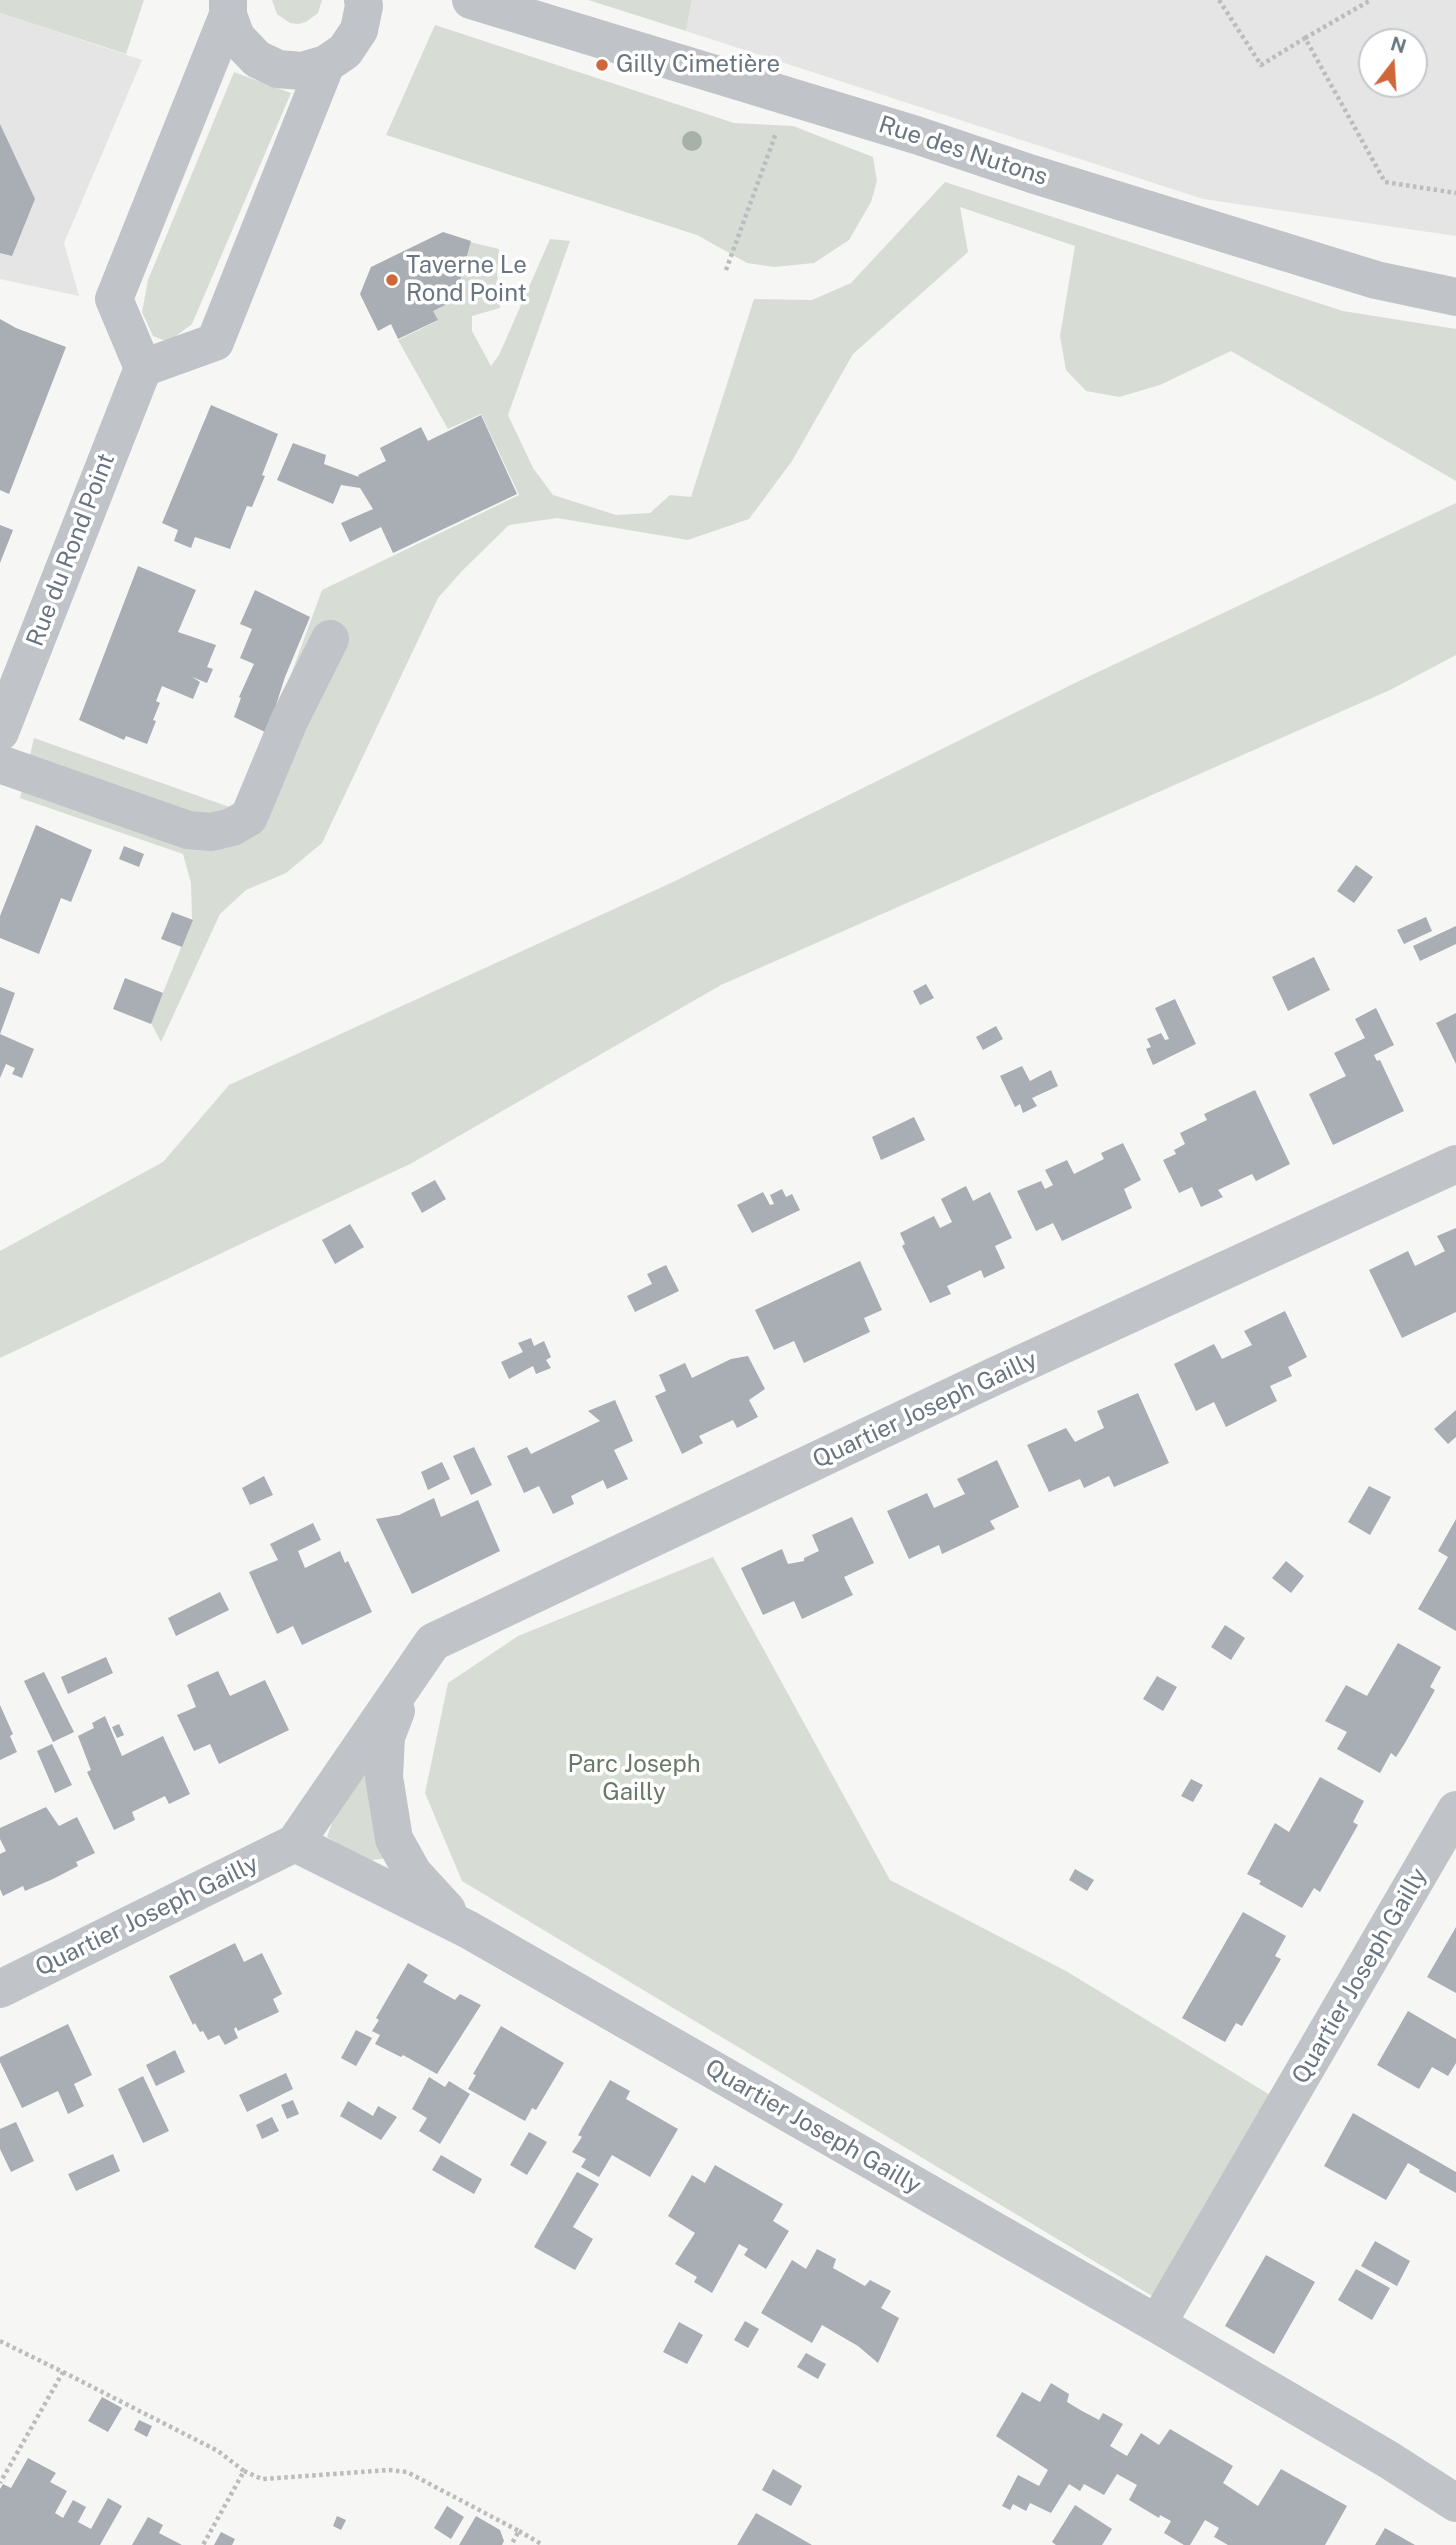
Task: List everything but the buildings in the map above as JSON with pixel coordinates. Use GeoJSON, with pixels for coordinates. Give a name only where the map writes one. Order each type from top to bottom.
{"type":"FeatureCollection","features":[{"type":"Feature","properties":{"kind":"street"},"geometry":{"type":"LineString","coordinates":[[228,7],[236,37],[257,59],[278,69],[302,71],[326,64],[345,51],[359,30],[363,0]]}},
{"type":"Feature","properties":{"kind":"street","name":"Rue des Nutons"},"geometry":{"type":"LineString","coordinates":[[471,0],[789,96],[1376,280],[1456,297]]}},
{"type":"Feature","properties":{"kind":"street"},"geometry":{"type":"LineString","coordinates":[[228,7],[114,299],[143,368],[215,342],[326,64]]}},
{"type":"Feature","properties":{"kind":"street","name":"Rue du Rond Point"},"geometry":{"type":"LineString","coordinates":[[0,732],[143,368]]}},
{"type":"Feature","properties":{"kind":"street"},"geometry":{"type":"LineString","coordinates":[[0,764],[188,830],[211,832],[232,827],[248,817],[289,721],[330,639]]}},
{"type":"Feature","properties":{"kind":"street","name":"Quartier Joseph Gailly"},"geometry":{"type":"LineString","coordinates":[[0,1989],[295,1843],[433,1642],[995,1376],[1456,1164]]}},
{"type":"Feature","properties":{"kind":"street","name":"Quartier Joseph Gailly"},"geometry":{"type":"LineString","coordinates":[[410,1677],[386,1737],[384,1777],[394,1839],[413,1873],[441,1905],[470,1930]]}},
{"type":"Feature","properties":{"kind":"street","name":"Quartier Joseph Gailly"},"geometry":{"type":"LineString","coordinates":[[1157,2324],[1456,1810]]}},
{"type":"Feature","properties":{"kind":"street","name":"Quartier Joseph Gailly"},"geometry":{"type":"LineString","coordinates":[[295,1843],[470,1930],[1157,2324],[1389,2460],[1456,2503]]}},
{"type":"Feature","properties":{"kind":"path"},"geometry":{"type":"LineString","coordinates":[[1219,0],[1261,65],[1371,0]]}},
{"type":"Feature","properties":{"kind":"path"},"geometry":{"type":"LineString","coordinates":[[1305,38],[1385,182],[1456,193]]}},
{"type":"Feature","properties":{"kind":"path"},"geometry":{"type":"LineString","coordinates":[[726,270],[789,96]]}},
{"type":"Feature","properties":{"kind":"path"},"geometry":{"type":"LineString","coordinates":[[0,2341],[218,2451],[262,2479],[390,2470],[407,2472],[543,2545]]}},
{"type":"Feature","properties":{"kind":"path"},"geometry":{"type":"LineString","coordinates":[[0,2483],[63,2372]]}},
{"type":"Feature","properties":{"kind":"path"},"geometry":{"type":"LineString","coordinates":[[203,2545],[244,2470]]}},
{"type":"Feature","properties":{"kind":"path"},"geometry":{"type":"LineString","coordinates":[[511,2545],[519,2531]]}},
{"type":"Feature","properties":{"kind":"shaded area"},"geometry":{"type":"Polygon","coordinates":[[[692,0],[1456,0],[1456,236],[1203,199],[686,31],[692,0]]]}},
{"type":"Feature","properties":{"kind":"shaded area"},"geometry":{"type":"Polygon","coordinates":[[[0,13],[142,60],[64,243],[79,296],[0,279],[0,13]]]}},
{"type":"Feature","properties":{"kind":"green space"},"geometry":{"type":"Polygon","coordinates":[[[0,0],[144,0],[126,54],[0,13],[0,0]]]}},
{"type":"Feature","properties":{"kind":"green space"},"geometry":{"type":"Polygon","coordinates":[[[272,0],[322,0],[318,13],[306,22],[298,24],[290,23],[277,14],[272,0]]]}},
{"type":"Feature","properties":{"kind":"green space"},"geometry":{"type":"Polygon","coordinates":[[[588,0],[692,0],[686,31],[588,0]]]}},
{"type":"Feature","properties":{"kind":"green space"},"geometry":{"type":"Polygon","coordinates":[[[435,25],[734,123],[793,126],[873,157],[877,181],[871,202],[849,240],[814,263],[774,267],[747,263],[697,235],[386,135],[435,25]]]}},
{"type":"Feature","properties":{"kind":"green space"},"geometry":{"type":"Polygon","coordinates":[[[234,72],[291,93],[192,324],[168,342],[153,336],[142,312],[148,280],[234,72]]]}},
{"type":"Feature","properties":{"kind":"green space"},"geometry":{"type":"Polygon","coordinates":[[[945,182],[1343,311],[1456,329],[1456,481],[1231,351],[1160,385],[1119,397],[1086,391],[1066,370],[1060,336],[1075,246],[960,207],[968,252],[853,354],[792,461],[749,519],[688,540],[557,518],[509,525],[462,571],[438,598],[322,843],[286,873],[246,890],[220,914],[161,1042],[151,1023],[192,920],[191,883],[183,854],[20,798],[34,738],[241,811],[322,590],[519,495],[481,414],[448,429],[398,340],[437,321],[432,310],[456,299],[470,242],[499,249],[497,272],[500,308],[472,316],[472,331],[491,366],[499,355],[550,239],[570,241],[508,415],[533,468],[553,495],[616,515],[650,513],[670,495],[691,497],[754,299],[812,300],[851,283],[945,182]]]}},
{"type":"Feature","properties":{"kind":"green space"},"geometry":{"type":"Polygon","coordinates":[[[1456,503],[1456,655],[1390,690],[721,985],[412,1163],[0,1358],[0,1251],[163,1162],[229,1085],[673,882],[1077,682],[1456,503]]]}},
{"type":"Feature","properties":{"kind":"green space","name":"Parc Joseph Gailly"},"geometry":{"type":"Polygon","coordinates":[[[713,1557],[890,1880],[1066,1971],[1285,2104],[1167,2305],[462,1881],[425,1793],[448,1683],[518,1636],[713,1557]]]}},
{"type":"Feature","properties":{"kind":"green space"},"geometry":{"type":"Polygon","coordinates":[[[372,1749],[387,1858],[367,1861],[327,1837],[352,1768],[372,1749]]]}},
{"type":"Feature","properties":{"kind":"place","name":"Gilly Cimetière"},"geometry":{"type":"Point","coordinates":[602,65]}},
{"type":"Feature","properties":{"kind":"place","name":"Taverne Le Rond Point"},"geometry":{"type":"Point","coordinates":[392,280]}}]}
